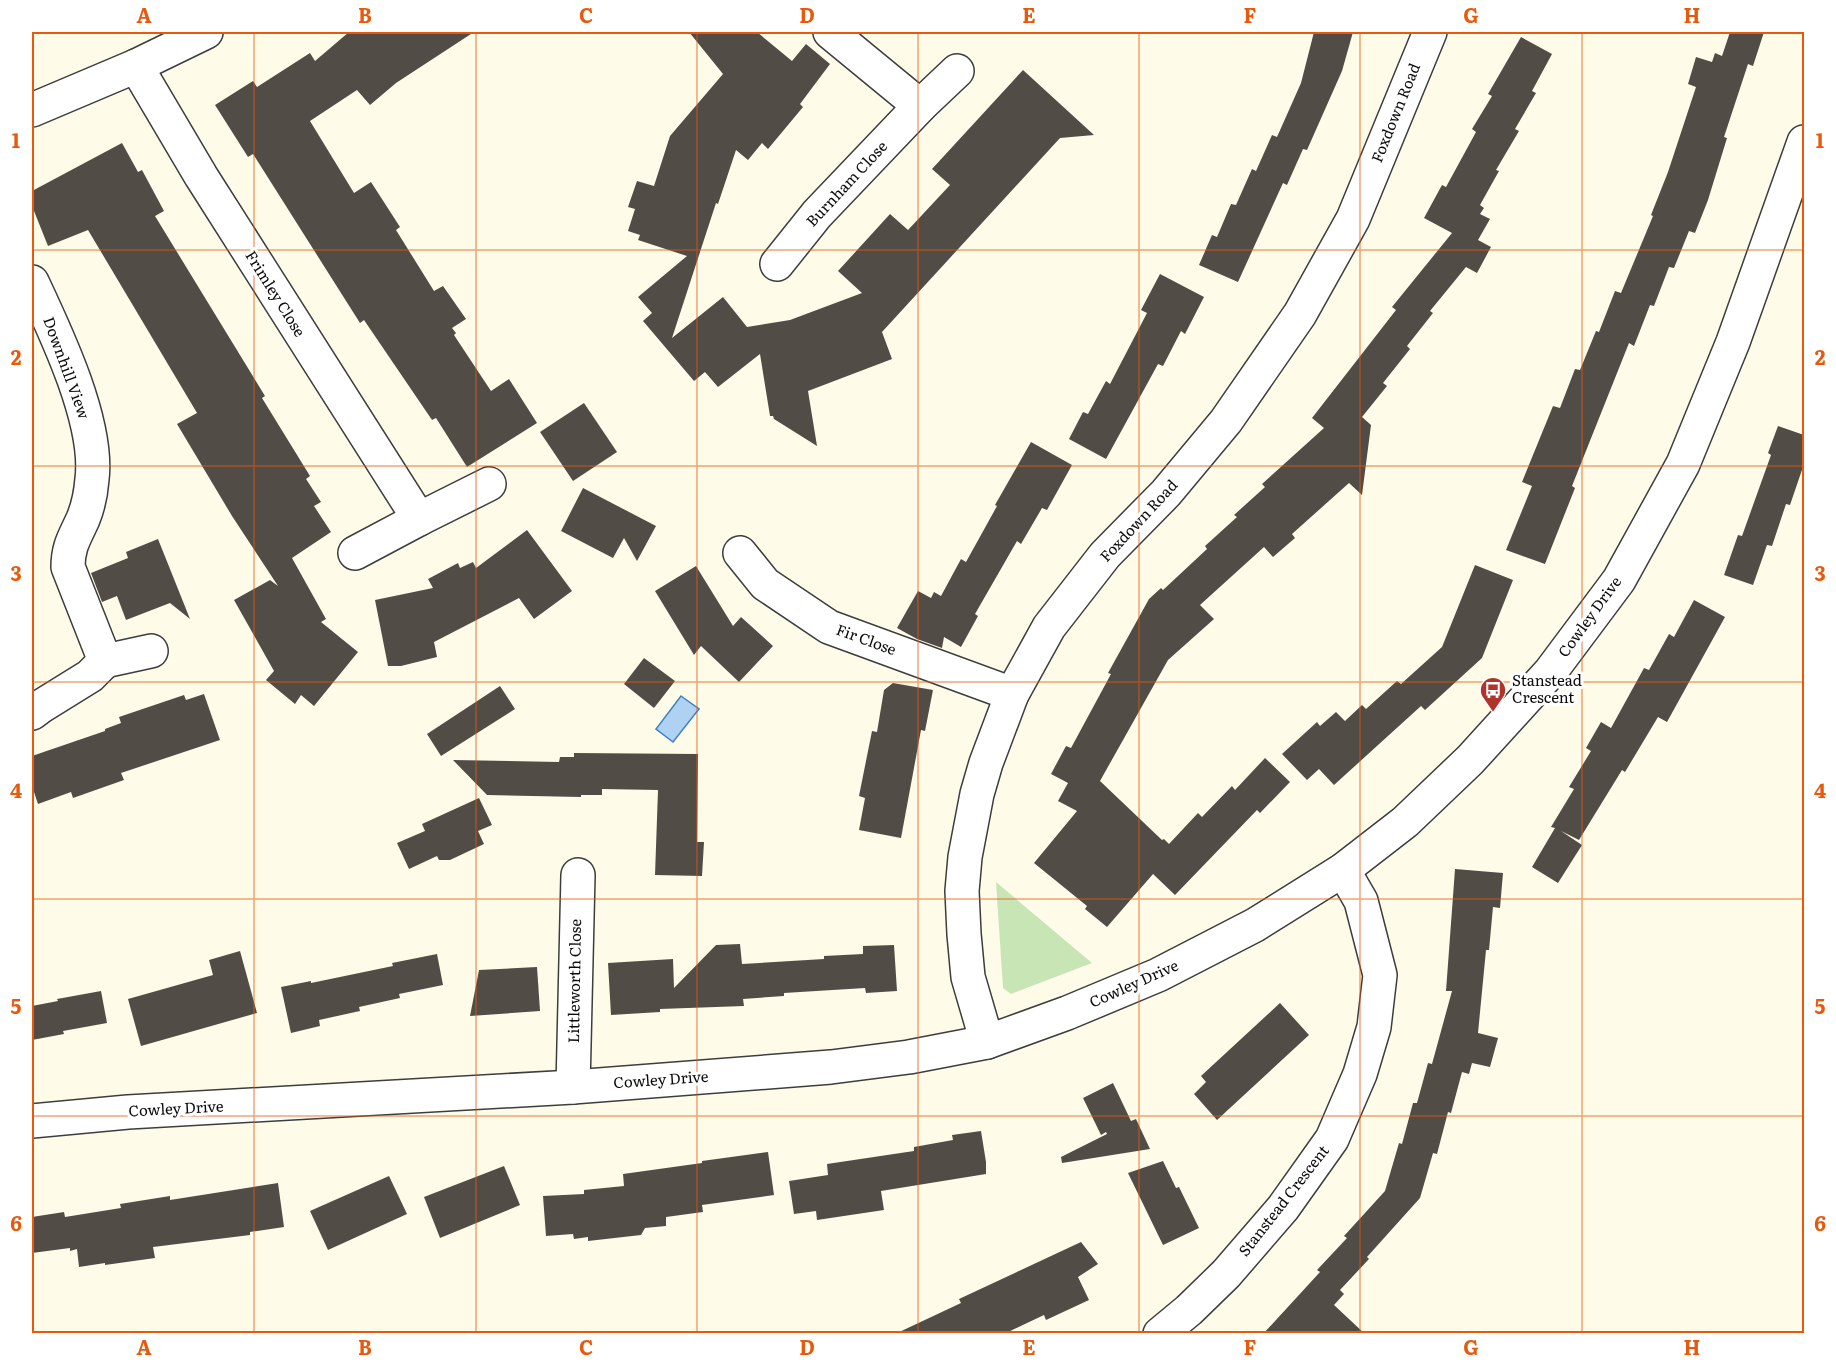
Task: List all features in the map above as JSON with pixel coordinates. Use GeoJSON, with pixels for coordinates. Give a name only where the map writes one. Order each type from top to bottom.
{"type":"FeatureCollection","features":[{"type":"Feature","properties":{"kind":"street"},"geometry":{"type":"LineString","coordinates":[[32,110],[136,66],[206,32]]}},
{"type":"Feature","properties":{"kind":"street"},"geometry":{"type":"LineString","coordinates":[[830,32],[920,106]]}},
{"type":"Feature","properties":{"kind":"street","name":"Foxdown Road"},"geometry":{"type":"LineString","coordinates":[[987,1042],[968,977],[962,891],[965,858],[977,794],[1012,694],[1049,627],[1105,555],[1166,493],[1226,421],[1300,314],[1353,219],[1430,32]]}},
{"type":"Feature","properties":{"kind":"street","name":"Frimley Close"},"geometry":{"type":"LineString","coordinates":[[136,66],[201,177],[418,519]]}},
{"type":"Feature","properties":{"kind":"street","name":"Burnham Close"},"geometry":{"type":"LineString","coordinates":[[777,264],[817,214],[920,106],[957,71]]}},
{"type":"Feature","properties":{"kind":"street","name":"Cowley Drive"},"geometry":{"type":"LineString","coordinates":[[32,1121],[128,1112],[573,1087],[831,1067],[909,1057],[987,1042],[1067,1013],[1158,975],[1256,925],[1343,870],[1405,822],[1470,760],[1551,671],[1618,580],[1683,464],[1734,342],[1804,142]]}},
{"type":"Feature","properties":{"kind":"street","name":"Downhill View"},"geometry":{"type":"LineString","coordinates":[[32,282],[84,410],[92,448],[93,470],[89,498],[84,518],[71,542],[68,554],[69,567],[105,661]]}},
{"type":"Feature","properties":{"kind":"street"},"geometry":{"type":"LineString","coordinates":[[355,553],[489,484]]}},
{"type":"Feature","properties":{"kind":"street","name":"Fir Close"},"geometry":{"type":"LineString","coordinates":[[740,553],[765,584],[829,627],[1012,694]]}},
{"type":"Feature","properties":{"kind":"street"},"geometry":{"type":"LineString","coordinates":[[32,713],[90,676],[105,661],[151,651]]}},
{"type":"Feature","properties":{"kind":"street","name":"Stanstead Crescent"},"geometry":{"type":"LineString","coordinates":[[1160,1334],[1226,1274],[1283,1208],[1332,1139],[1360,1074],[1374,1027],[1380,975],[1361,901],[1343,870]]}},
{"type":"Feature","properties":{"kind":"street","name":"Littleworth Close"},"geometry":{"type":"LineString","coordinates":[[573,1087],[578,875]]}},
{"type":"Feature","properties":{"kind":"green space"},"geometry":{"type":"Polygon","coordinates":[[[996,882],[1092,963],[1011,994],[1003,988],[996,882]]]}},
{"type":"Feature","properties":{"kind":"water"},"geometry":{"type":"Polygon","coordinates":[[[681,696],[699,709],[673,742],[656,729],[681,696]]]}},
{"type":"Feature","properties":{"kind":"building"},"geometry":{"type":"Polygon","coordinates":[[[349,32],[474,32],[396,83],[370,105],[357,90],[310,121],[354,193],[371,182],[400,227],[396,230],[434,291],[443,286],[466,319],[452,328],[456,333],[454,335],[491,391],[509,379],[537,423],[467,467],[436,418],[432,420],[364,320],[360,323],[253,154],[248,157],[215,105],[253,81],[257,87],[310,53],[315,61],[349,32]]]}},
{"type":"Feature","properties":{"kind":"building"},"geometry":{"type":"Polygon","coordinates":[[[689,32],[757,32],[792,61],[806,44],[830,64],[800,104],[803,107],[768,149],[762,143],[748,160],[736,150],[718,204],[716,203],[672,338],[723,297],[747,327],[790,320],[862,293],[838,271],[890,214],[908,230],[950,185],[932,169],[1023,70],[1094,135],[1060,138],[882,332],[892,359],[808,391],[817,446],[770,416],[760,354],[718,387],[705,372],[694,381],[643,321],[652,313],[638,297],[687,256],[638,240],[640,235],[628,231],[635,209],[628,207],[637,181],[654,186],[670,136],[723,74],[689,32]]]}},
{"type":"Feature","properties":{"kind":"building"},"geometry":{"type":"Polygon","coordinates":[[[1314,32],[1353,32],[1342,71],[1307,150],[1303,149],[1287,185],[1283,183],[1238,282],[1199,265],[1212,235],[1217,237],[1231,204],[1236,205],[1252,169],[1256,171],[1272,135],[1277,137],[1301,83],[1314,32]]]}},
{"type":"Feature","properties":{"kind":"building"},"geometry":{"type":"Polygon","coordinates":[[[1730,32],[1764,32],[1753,66],[1748,64],[1724,137],[1727,138],[1708,200],[1695,233],[1689,231],[1674,268],[1669,267],[1654,306],[1650,305],[1634,346],[1629,343],[1572,486],[1575,488],[1545,564],[1506,550],[1532,486],[1522,482],[1553,406],[1560,408],[1575,369],[1580,370],[1596,331],[1599,332],[1615,291],[1621,293],[1653,216],[1651,215],[1696,87],[1688,84],[1696,57],[1712,62],[1715,53],[1722,56],[1730,32]]]}},
{"type":"Feature","properties":{"kind":"building"},"geometry":{"type":"Polygon","coordinates":[[[1521,37],[1552,54],[1532,91],[1536,93],[1515,129],[1519,131],[1496,170],[1499,171],[1480,205],[1484,208],[1480,214],[1490,219],[1478,240],[1491,247],[1477,273],[1466,267],[1430,311],[1433,313],[1407,346],[1410,349],[1383,383],[1387,386],[1362,417],[1371,425],[1362,495],[1349,483],[1292,534],[1295,538],[1273,557],[1264,547],[1200,605],[1214,619],[1168,660],[1100,781],[1169,844],[1198,813],[1202,817],[1232,786],[1235,790],[1265,758],[1290,782],[1260,813],[1257,810],[1175,895],[1153,874],[1107,927],[1085,909],[1087,906],[1034,863],[1077,811],[1058,801],[1068,783],[1051,774],[1066,746],[1071,748],[1111,674],[1108,673],[1149,599],[1161,588],[1163,590],[1207,549],[1205,546],[1237,517],[1234,515],[1265,487],[1262,484],[1324,428],[1312,418],[1396,310],[1392,307],[1452,233],[1424,218],[1442,185],[1446,187],[1476,132],[1472,129],[1492,96],[1488,94],[1521,37]]]}},
{"type":"Feature","properties":{"kind":"building"},"geometry":{"type":"Polygon","coordinates":[[[122,143],[138,172],[142,170],[164,211],[155,216],[265,396],[262,398],[310,476],[306,479],[321,502],[314,506],[331,532],[292,558],[326,619],[321,622],[358,652],[314,706],[301,695],[295,704],[266,680],[274,671],[234,600],[270,580],[278,586],[232,516],[177,424],[197,413],[88,230],[48,246],[32,206],[32,191],[122,143]]]}},
{"type":"Feature","properties":{"kind":"building"},"geometry":{"type":"Polygon","coordinates":[[[1160,274],[1204,297],[1185,334],[1181,331],[1163,366],[1158,364],[1106,459],[1069,439],[1083,412],[1088,414],[1106,381],[1110,384],[1147,313],[1141,310],[1160,274]]]}},
{"type":"Feature","properties":{"kind":"building"},"geometry":{"type":"Polygon","coordinates":[[[584,403],[617,452],[573,481],[540,432],[584,403]]]}},
{"type":"Feature","properties":{"kind":"building"},"geometry":{"type":"Polygon","coordinates":[[[1778,426],[1804,435],[1804,464],[1790,505],[1786,504],[1772,546],[1767,545],[1753,585],[1724,575],[1738,535],[1742,536],[1771,455],[1768,453],[1778,426]]]}},
{"type":"Feature","properties":{"kind":"building"},"geometry":{"type":"Polygon","coordinates":[[[1031,442],[1072,465],[1047,510],[1042,508],[1021,544],[1017,541],[975,614],[978,616],[961,647],[944,637],[942,648],[917,639],[897,628],[918,591],[931,598],[934,592],[941,596],[961,559],[966,562],[1031,442]]]}},
{"type":"Feature","properties":{"kind":"building"},"geometry":{"type":"Polygon","coordinates":[[[583,488],[656,526],[637,561],[624,538],[613,558],[561,531],[583,488]]]}},
{"type":"Feature","properties":{"kind":"building"},"geometry":{"type":"Polygon","coordinates":[[[527,530],[572,591],[534,619],[519,598],[434,642],[437,657],[401,666],[388,666],[375,600],[433,588],[428,579],[458,563],[460,568],[473,562],[476,568],[527,530]]]}},
{"type":"Feature","properties":{"kind":"building"},"geometry":{"type":"Polygon","coordinates":[[[158,539],[190,619],[170,603],[126,620],[117,596],[102,602],[91,573],[128,558],[126,552],[158,539]]]}},
{"type":"Feature","properties":{"kind":"building"},"geometry":{"type":"Polygon","coordinates":[[[1475,565],[1513,580],[1482,658],[1425,710],[1421,706],[1334,785],[1319,769],[1307,780],[1282,754],[1317,722],[1320,726],[1336,712],[1345,721],[1362,705],[1366,709],[1397,681],[1401,684],[1442,647],[1475,565]]]}},
{"type":"Feature","properties":{"kind":"building"},"geometry":{"type":"Polygon","coordinates":[[[696,566],[733,626],[741,617],[773,646],[739,682],[701,646],[694,655],[655,591],[696,566]]]}},
{"type":"Feature","properties":{"kind":"building"},"geometry":{"type":"Polygon","coordinates":[[[1694,600],[1725,617],[1667,722],[1658,717],[1625,772],[1622,770],[1579,840],[1561,831],[1582,845],[1558,883],[1532,867],[1555,828],[1551,827],[1574,789],[1569,787],[1591,751],[1586,748],[1601,722],[1611,728],[1644,668],[1649,670],[1669,634],[1674,637],[1694,600]]]}},
{"type":"Feature","properties":{"kind":"building"},"geometry":{"type":"Polygon","coordinates":[[[644,658],[675,681],[654,708],[624,684],[644,658]]]}},
{"type":"Feature","properties":{"kind":"building"},"geometry":{"type":"Polygon","coordinates":[[[893,683],[933,690],[925,731],[921,730],[901,838],[859,830],[865,798],[859,796],[872,731],[877,732],[884,690],[893,683]]]}},
{"type":"Feature","properties":{"kind":"building"},"geometry":{"type":"Polygon","coordinates":[[[500,686],[515,709],[441,756],[427,734],[500,686]]]}},
{"type":"Feature","properties":{"kind":"building"},"geometry":{"type":"Polygon","coordinates":[[[204,694],[220,740],[121,773],[124,780],[73,798],[71,792],[38,804],[32,786],[32,756],[105,731],[121,723],[119,717],[184,695],[186,700],[204,694]]]}},
{"type":"Feature","properties":{"kind":"building"},"geometry":{"type":"Polygon","coordinates":[[[574,753],[698,754],[697,842],[704,842],[702,876],[655,875],[658,790],[602,789],[602,795],[581,795],[581,797],[487,795],[453,760],[559,762],[560,757],[574,757],[574,753]]]}},
{"type":"Feature","properties":{"kind":"building"},"geometry":{"type":"Polygon","coordinates":[[[479,798],[492,825],[478,831],[484,844],[450,860],[439,860],[437,856],[409,869],[397,843],[425,831],[422,824],[479,798]]]}},
{"type":"Feature","properties":{"kind":"building"},"geometry":{"type":"Polygon","coordinates":[[[1455,869],[1503,873],[1500,908],[1493,907],[1489,950],[1486,950],[1478,1033],[1498,1038],[1490,1067],[1472,1063],[1469,1074],[1462,1072],[1451,1113],[1448,1112],[1437,1154],[1433,1153],[1420,1198],[1340,1290],[1344,1294],[1334,1305],[1365,1334],[1263,1334],[1320,1272],[1317,1270],[1347,1238],[1344,1236],[1385,1191],[1399,1143],[1402,1144],[1413,1103],[1417,1103],[1428,1063],[1432,1064],[1452,991],[1446,991],[1455,869]]]}},
{"type":"Feature","properties":{"kind":"building"},"geometry":{"type":"Polygon","coordinates":[[[740,944],[742,964],[824,959],[824,956],[863,954],[863,946],[894,945],[897,991],[866,993],[865,988],[784,993],[784,996],[743,999],[744,1006],[660,1009],[660,1012],[611,1015],[608,963],[673,959],[674,988],[716,945],[740,944]]]}},
{"type":"Feature","properties":{"kind":"building"},"geometry":{"type":"Polygon","coordinates":[[[240,951],[257,1013],[141,1046],[128,999],[213,975],[209,960],[240,951]]]}},
{"type":"Feature","properties":{"kind":"building"},"geometry":{"type":"Polygon","coordinates":[[[437,954],[443,985],[399,994],[400,998],[359,1007],[360,1011],[319,1020],[320,1026],[291,1033],[281,987],[393,966],[392,963],[437,954]]]}},
{"type":"Feature","properties":{"kind":"building"},"geometry":{"type":"Polygon","coordinates":[[[537,967],[540,1011],[470,1016],[479,970],[537,967]]]}},
{"type":"Feature","properties":{"kind":"building"},"geometry":{"type":"Polygon","coordinates":[[[101,991],[107,1023],[63,1031],[64,1034],[32,1040],[32,1006],[101,991]]]}},
{"type":"Feature","properties":{"kind":"building"},"geometry":{"type":"Polygon","coordinates":[[[1280,1003],[1309,1035],[1217,1120],[1194,1094],[1206,1082],[1201,1076],[1280,1003]]]}},
{"type":"Feature","properties":{"kind":"building"},"geometry":{"type":"Polygon","coordinates":[[[1113,1083],[1131,1121],[1136,1119],[1150,1149],[1062,1163],[1061,1157],[1107,1134],[1106,1132],[1101,1135],[1083,1098],[1113,1083]]]}},
{"type":"Feature","properties":{"kind":"building"},"geometry":{"type":"Polygon","coordinates":[[[981,1131],[986,1174],[881,1191],[884,1210],[817,1220],[816,1211],[794,1214],[789,1181],[828,1175],[827,1164],[914,1151],[914,1147],[953,1140],[952,1135],[981,1131]]]}},
{"type":"Feature","properties":{"kind":"building"},"geometry":{"type":"Polygon","coordinates":[[[768,1152],[774,1195],[702,1205],[703,1212],[666,1217],[666,1226],[645,1228],[641,1235],[588,1241],[588,1237],[574,1239],[573,1234],[546,1236],[543,1196],[584,1194],[584,1190],[624,1186],[623,1174],[768,1152]]]}},
{"type":"Feature","properties":{"kind":"building"},"geometry":{"type":"Polygon","coordinates":[[[1163,1161],[1199,1228],[1163,1245],[1128,1173],[1163,1161]]]}},
{"type":"Feature","properties":{"kind":"building"},"geometry":{"type":"Polygon","coordinates":[[[504,1166],[520,1205],[440,1238],[424,1197],[504,1166]]]}},
{"type":"Feature","properties":{"kind":"building"},"geometry":{"type":"Polygon","coordinates":[[[389,1176],[407,1214],[328,1250],[310,1211],[389,1176]]]}},
{"type":"Feature","properties":{"kind":"building"},"geometry":{"type":"Polygon","coordinates":[[[278,1183],[284,1227],[250,1232],[250,1235],[153,1247],[155,1258],[105,1265],[105,1263],[79,1267],[77,1249],[32,1253],[32,1217],[64,1212],[65,1217],[121,1208],[120,1204],[170,1196],[170,1200],[278,1183]]]}},
{"type":"Feature","properties":{"kind":"building"},"geometry":{"type":"Polygon","coordinates":[[[1081,1242],[1098,1264],[1078,1277],[1089,1300],[1046,1320],[1044,1315],[1004,1334],[895,1334],[961,1303],[959,1299],[1081,1242]]]}},
{"type":"Feature","properties":{"kind":"place","name":"Stanstead Crescent"},"geometry":{"type":"Point","coordinates":[1493,713]}}]}
